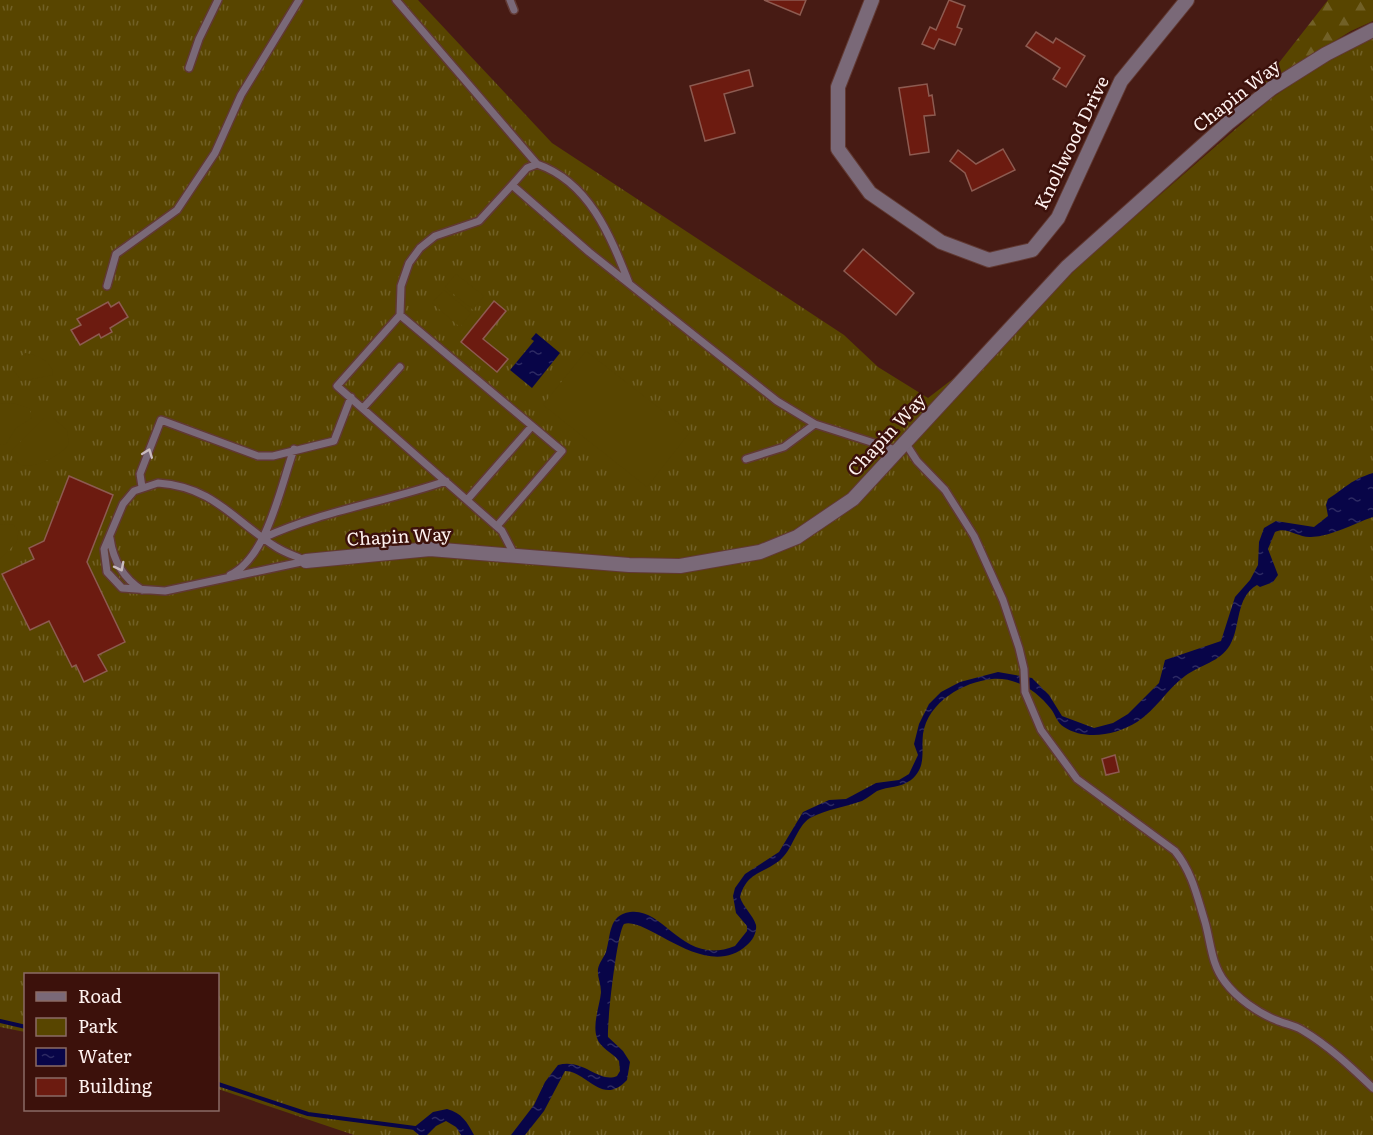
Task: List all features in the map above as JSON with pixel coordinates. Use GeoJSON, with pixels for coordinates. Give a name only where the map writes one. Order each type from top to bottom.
{"type":"FeatureCollection","features":[{"type":"Feature","properties":{"kind":"street","name":"Knollwood Drive"},"geometry":{"type":"LineString","coordinates":[[872,0],[838,87],[838,149],[870,193],[941,242],[989,260],[1032,250],[1058,218],[1121,81],[1187,0]]}},
{"type":"Feature","properties":{"kind":"street","name":"Chapin Way"},"geometry":{"type":"LineString","coordinates":[[306,561],[430,549],[629,565],[680,566],[760,552],[796,537],[828,518],[853,499],[1067,267],[1228,123],[1272,88],[1326,54],[1373,30]]}},
{"type":"Feature","properties":{"kind":"lane"},"geometry":{"type":"LineString","coordinates":[[189,68],[199,39],[218,0]]}},
{"type":"Feature","properties":{"kind":"lane"},"geometry":{"type":"LineString","coordinates":[[107,286],[116,254],[177,210],[215,153],[241,95],[298,0]]}},
{"type":"Feature","properties":{"kind":"lane"},"geometry":{"type":"LineString","coordinates":[[396,0],[537,164],[555,170],[576,186],[612,242],[629,283]]}},
{"type":"Feature","properties":{"kind":"lane"},"geometry":{"type":"LineString","coordinates":[[510,0],[514,10]]}},
{"type":"Feature","properties":{"kind":"lane"},"geometry":{"type":"LineString","coordinates":[[515,556],[497,526],[337,386],[400,315],[401,286],[409,263],[420,248],[435,236],[479,221],[527,168],[537,164]]}},
{"type":"Feature","properties":{"kind":"lane"},"geometry":{"type":"LineString","coordinates":[[512,186],[728,364],[777,401],[815,424],[902,448],[945,490],[974,536],[1003,600],[1024,669],[1025,692],[1041,730],[1077,778],[1174,851],[1186,865],[1205,922],[1212,957],[1225,983],[1252,1007],[1275,1020],[1301,1029],[1348,1064],[1373,1088]]}},
{"type":"Feature","properties":{"kind":"lane"},"geometry":{"type":"LineString","coordinates":[[400,315],[562,451],[497,526]]}},
{"type":"Feature","properties":{"kind":"lane"},"geometry":{"type":"LineString","coordinates":[[363,408],[400,367]]}},
{"type":"Feature","properties":{"kind":"lane"},"geometry":{"type":"LineString","coordinates":[[142,487],[140,474],[161,420],[258,456],[273,456],[334,441],[351,398]]}},
{"type":"Feature","properties":{"kind":"lane"},"geometry":{"type":"LineString","coordinates":[[746,459],[784,447],[815,424]]}},
{"type":"Feature","properties":{"kind":"lane"},"geometry":{"type":"LineString","coordinates":[[467,500],[532,426]]}},
{"type":"Feature","properties":{"kind":"lane"},"geometry":{"type":"LineString","coordinates":[[219,580],[242,567],[263,538],[294,449]]}},
{"type":"Feature","properties":{"kind":"lane"},"geometry":{"type":"LineString","coordinates":[[263,538],[305,520],[384,501],[446,482]]}},
{"type":"Feature","properties":{"kind":"lane"},"geometry":{"type":"LineString","coordinates":[[158,483],[190,488],[221,504],[277,548],[306,561],[165,591],[143,591],[122,588],[107,572],[104,549],[123,504],[134,491],[158,483]]}},
{"type":"Feature","properties":{"kind":"lane"},"geometry":{"type":"LineString","coordinates":[[110,535],[114,553],[125,576],[143,591]]}},
{"type":"Feature","properties":{"kind":"green space"},"geometry":{"type":"Polygon","coordinates":[[[0,0],[418,0],[552,143],[844,335],[878,367],[928,398],[1014,332],[1085,260],[1269,100],[1324,62],[1373,38],[1373,1135],[354,1135],[219,1089],[219,973],[24,973],[24,1032],[0,1027],[0,0]]]}},
{"type":"Feature","properties":{"kind":"green space"},"geometry":{"type":"Polygon","coordinates":[[[1328,0],[1373,0],[1373,21],[1351,31],[1260,87],[1328,0]]]}},
{"type":"Feature","properties":{"kind":"green space"},"geometry":{"type":"Polygon","coordinates":[[[456,274],[484,296],[473,310],[445,287],[456,274]]]}},
{"type":"Feature","properties":{"kind":"green space"},"geometry":{"type":"Polygon","coordinates":[[[444,290],[471,313],[460,327],[432,303],[444,290]]]}},
{"type":"Feature","properties":{"kind":"green space"},"geometry":{"type":"Polygon","coordinates":[[[586,351],[690,432],[647,487],[543,405],[586,351]]]}},
{"type":"Feature","properties":{"kind":"green space"},"geometry":{"type":"Polygon","coordinates":[[[25,353],[44,360],[50,366],[53,375],[22,381],[13,370],[13,365],[25,353]]]}},
{"type":"Feature","properties":{"kind":"green space"},"geometry":{"type":"Polygon","coordinates":[[[14,403],[29,408],[32,418],[16,428],[6,444],[0,445],[0,404],[14,403]]]}},
{"type":"Feature","properties":{"kind":"green space"},"geometry":{"type":"Polygon","coordinates":[[[44,418],[53,418],[67,430],[69,444],[64,450],[38,464],[20,465],[14,460],[11,451],[44,418]]]}},
{"type":"Feature","properties":{"kind":"green space"},"geometry":{"type":"Polygon","coordinates":[[[0,524],[14,525],[19,532],[16,543],[0,559],[0,524]]]}},
{"type":"Feature","properties":{"kind":"water"},"geometry":{"type":"Polygon","coordinates":[[[536,333],[560,353],[532,388],[510,370],[534,341],[531,339],[536,333]]]}},
{"type":"Feature","properties":{"kind":"water"},"geometry":{"type":"Polygon","coordinates":[[[1373,473],[1373,517],[1319,536],[1306,537],[1284,530],[1275,532],[1268,549],[1278,575],[1273,582],[1260,587],[1257,585],[1245,597],[1233,638],[1226,651],[1179,681],[1150,712],[1129,727],[1101,735],[1082,734],[1062,725],[1039,696],[1025,686],[1001,679],[970,684],[948,696],[932,712],[923,734],[921,764],[911,780],[877,791],[862,801],[810,818],[801,827],[784,856],[751,878],[740,897],[756,925],[754,936],[747,945],[731,955],[714,957],[679,946],[634,924],[624,924],[616,959],[608,1037],[623,1051],[630,1062],[627,1080],[610,1090],[602,1089],[573,1072],[565,1071],[544,1111],[525,1135],[511,1135],[534,1105],[545,1082],[558,1065],[576,1065],[610,1078],[617,1076],[620,1071],[619,1061],[603,1047],[595,1027],[601,992],[598,969],[606,952],[612,927],[618,917],[630,912],[642,913],[654,918],[688,943],[702,949],[717,950],[735,946],[747,931],[747,926],[736,913],[733,896],[735,888],[745,874],[779,852],[803,812],[829,800],[846,799],[876,783],[899,780],[909,774],[918,755],[914,744],[919,724],[929,704],[941,692],[960,682],[998,672],[1032,678],[1049,695],[1062,716],[1094,728],[1113,723],[1128,714],[1159,683],[1165,660],[1221,641],[1235,597],[1250,580],[1258,565],[1259,542],[1264,528],[1276,521],[1314,527],[1328,516],[1326,505],[1328,499],[1354,481],[1373,473]]]}},
{"type":"Feature","properties":{"kind":"water"},"geometry":{"type":"Polygon","coordinates":[[[447,1109],[464,1119],[474,1135],[461,1135],[456,1127],[446,1121],[436,1126],[427,1135],[419,1135],[412,1129],[433,1112],[447,1109]]]}},
{"type":"Feature","properties":{"kind":"building"},"geometry":{"type":"Polygon","coordinates":[[[764,0],[806,0],[800,15],[764,0]]]}},
{"type":"Feature","properties":{"kind":"building"},"geometry":{"type":"Polygon","coordinates":[[[949,0],[965,6],[957,27],[962,29],[955,45],[939,39],[934,49],[922,44],[930,27],[936,30],[949,0]]]}},
{"type":"Feature","properties":{"kind":"building"},"geometry":{"type":"Polygon","coordinates":[[[1036,32],[1053,43],[1056,38],[1085,56],[1066,87],[1053,79],[1060,68],[1026,46],[1036,32]]]}},
{"type":"Feature","properties":{"kind":"building"},"geometry":{"type":"Polygon","coordinates":[[[749,70],[753,86],[724,94],[735,133],[705,141],[690,86],[749,70]]]}},
{"type":"Feature","properties":{"kind":"building"},"geometry":{"type":"Polygon","coordinates":[[[927,84],[929,96],[932,95],[935,115],[924,116],[929,152],[910,155],[899,88],[927,84]]]}},
{"type":"Feature","properties":{"kind":"building"},"geometry":{"type":"Polygon","coordinates":[[[1003,149],[1015,170],[972,191],[965,173],[950,161],[958,150],[976,164],[1003,149]]]}},
{"type":"Feature","properties":{"kind":"building"},"geometry":{"type":"Polygon","coordinates":[[[863,249],[914,293],[896,315],[844,271],[863,249]]]}},
{"type":"Feature","properties":{"kind":"building"},"geometry":{"type":"Polygon","coordinates":[[[494,301],[506,311],[483,339],[508,359],[497,372],[461,342],[494,301]]]}},
{"type":"Feature","properties":{"kind":"building"},"geometry":{"type":"Polygon","coordinates":[[[108,302],[111,307],[119,302],[128,317],[110,328],[112,332],[101,338],[99,334],[80,345],[71,330],[81,325],[77,319],[108,302]]]}},
{"type":"Feature","properties":{"kind":"building"},"geometry":{"type":"Polygon","coordinates":[[[69,476],[113,495],[87,562],[125,642],[98,655],[107,671],[84,682],[76,665],[72,667],[49,621],[30,630],[2,574],[34,559],[29,548],[44,541],[69,476]]]}},
{"type":"Feature","properties":{"kind":"building"},"geometry":{"type":"Polygon","coordinates":[[[1115,755],[1119,772],[1106,775],[1102,759],[1115,755]]]}},
{"type":"Feature","properties":{"kind":"waterway"},"geometry":{"type":"LineString","coordinates":[[0,1021],[24,1027]]}},
{"type":"Feature","properties":{"kind":"waterway"},"geometry":{"type":"LineString","coordinates":[[219,1084],[308,1114],[415,1128]]}}]}
